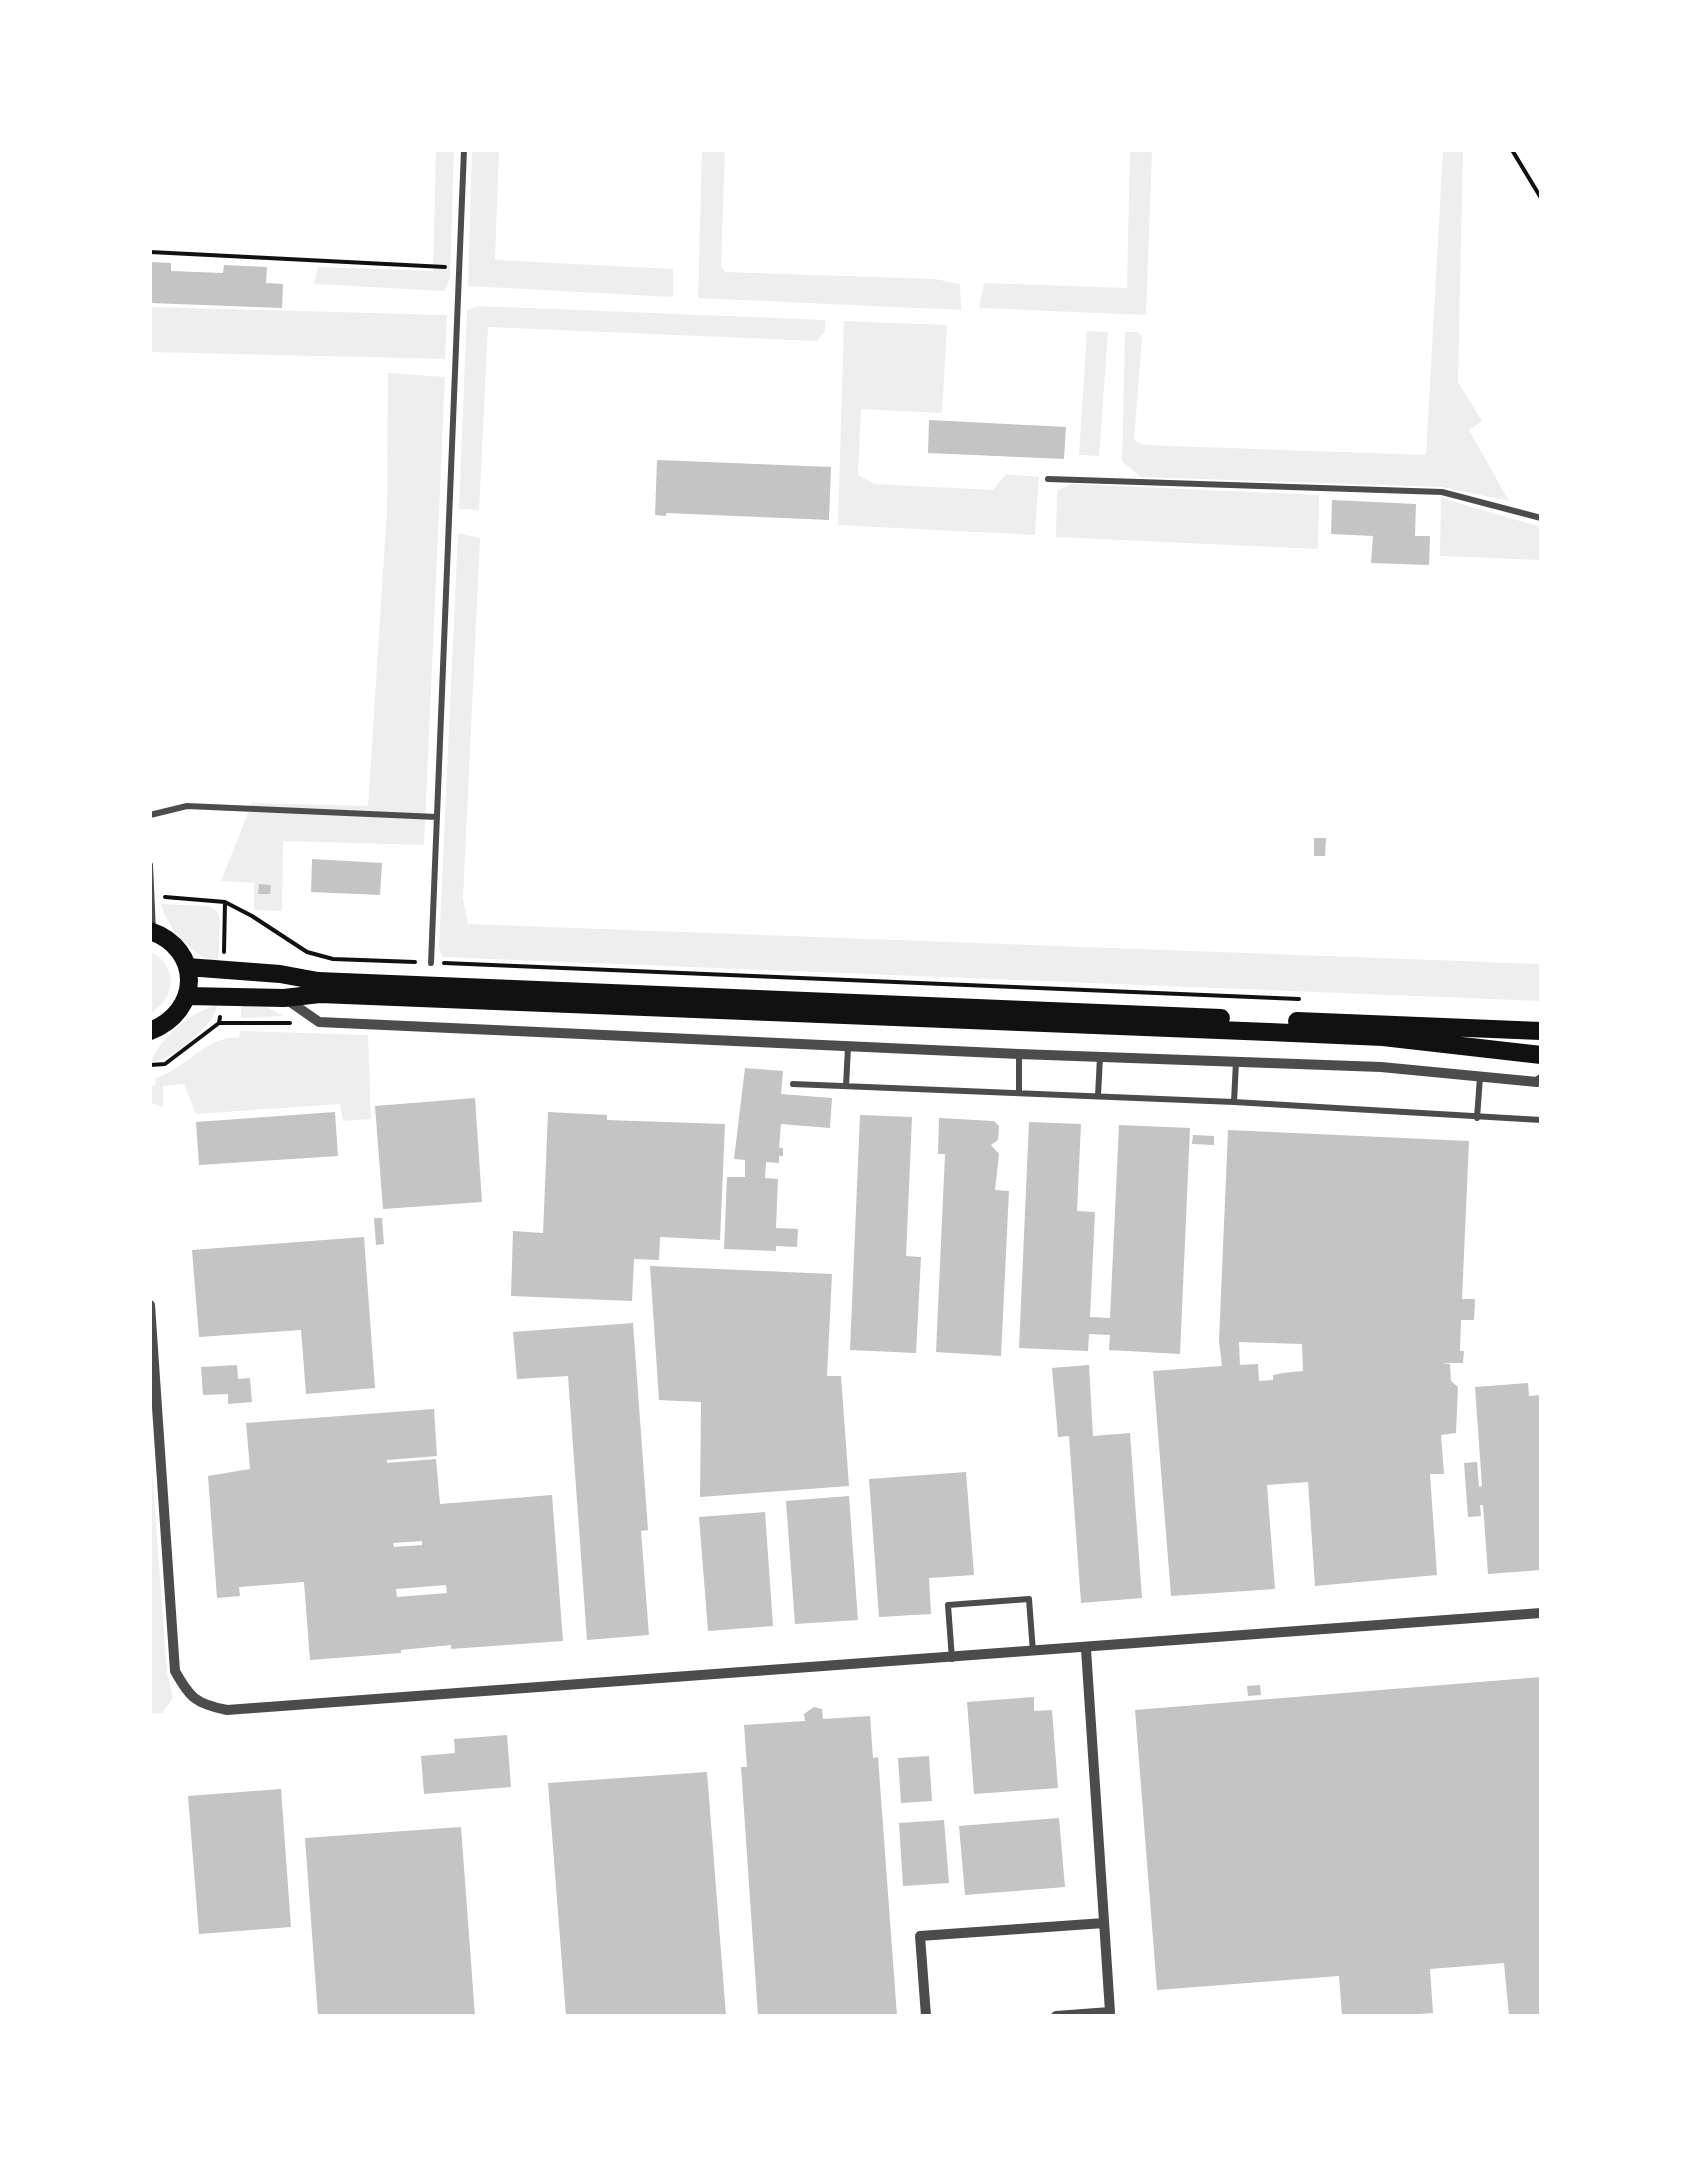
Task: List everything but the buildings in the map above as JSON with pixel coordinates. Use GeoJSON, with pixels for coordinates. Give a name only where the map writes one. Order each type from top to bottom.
{"type":"FeatureCollection","features":[{"type":"Feature","properties":{"kind":"main road"},"geometry":{"type":"LineString","coordinates":[[150,1031],[174,1018],[187,996],[187,967],[175,945],[152,932]]}},
{"type":"Feature","properties":{"kind":"main road"},"geometry":{"type":"LineString","coordinates":[[187,967],[318,981],[1541,1031]]}},
{"type":"Feature","properties":{"kind":"main road"},"geometry":{"type":"LineString","coordinates":[[187,996],[284,998],[320,994],[1382,1037],[1541,1055]]}},
{"type":"Feature","properties":{"kind":"street"},"geometry":{"type":"LineString","coordinates":[[284,998],[319,1022],[1236,1060],[1541,1079]]}},
{"type":"Feature","properties":{"kind":"street"},"geometry":{"type":"LineString","coordinates":[[150,1305],[175,1671],[188,1694],[205,1706],[227,1710],[1541,1614]]}},
{"type":"Feature","properties":{"kind":"street"},"geometry":{"type":"LineString","coordinates":[[1056,2016],[1110,2012],[1086,1649]]}},
{"type":"Feature","properties":{"kind":"street"},"geometry":{"type":"LineString","coordinates":[[926,2016],[920,1936],[1104,1923]]}},
{"type":"Feature","properties":{"kind":"lane"},"geometry":{"type":"LineString","coordinates":[[431,963],[464,150]]}},
{"type":"Feature","properties":{"kind":"lane"},"geometry":{"type":"LineString","coordinates":[[1048,479],[1442,492],[1541,518]]}},
{"type":"Feature","properties":{"kind":"lane"},"geometry":{"type":"LineString","coordinates":[[150,815],[187,806],[437,817]]}},
{"type":"Feature","properties":{"kind":"lane"},"geometry":{"type":"LineString","coordinates":[[150,865],[152,932]]}},
{"type":"Feature","properties":{"kind":"lane"},"geometry":{"type":"LineString","coordinates":[[846,1086],[848,1046]]}},
{"type":"Feature","properties":{"kind":"lane"},"geometry":{"type":"LineString","coordinates":[[1018,1093],[1019,1054]]}},
{"type":"Feature","properties":{"kind":"lane"},"geometry":{"type":"LineString","coordinates":[[1098,1096],[1100,1056]]}},
{"type":"Feature","properties":{"kind":"lane"},"geometry":{"type":"LineString","coordinates":[[1234,1102],[1236,1060]]}},
{"type":"Feature","properties":{"kind":"lane"},"geometry":{"type":"LineString","coordinates":[[1477,1118],[1480,1077]]}},
{"type":"Feature","properties":{"kind":"lane"},"geometry":{"type":"LineString","coordinates":[[794,1084],[1234,1102],[1541,1120]]}},
{"type":"Feature","properties":{"kind":"lane"},"geometry":{"type":"LineString","coordinates":[[952,1658],[948,1605],[1028,1599],[1033,1653]]}},
{"type":"Feature","properties":{"kind":"path"},"geometry":{"type":"LineString","coordinates":[[1512,150],[1541,198]]}},
{"type":"Feature","properties":{"kind":"path"},"geometry":{"type":"LineString","coordinates":[[150,252],[460,268]]}},
{"type":"Feature","properties":{"kind":"path"},"geometry":{"type":"LineString","coordinates":[[152,896],[225,902],[307,952],[332,959],[1308,999]]}},
{"type":"Feature","properties":{"kind":"path"},"geometry":{"type":"LineString","coordinates":[[220,1024],[319,1022]]}},
{"type":"Feature","properties":{"kind":"shaded area"},"geometry":{"type":"Polygon","coordinates":[[[436,150],[454,150],[450,278],[445,291],[314,284],[318,267],[433,271],[436,150]]]}},
{"type":"Feature","properties":{"kind":"shaded area"},"geometry":{"type":"Polygon","coordinates":[[[472,150],[499,150],[495,260],[673,269],[673,297],[468,286],[472,150]]]}},
{"type":"Feature","properties":{"kind":"shaded area"},"geometry":{"type":"Polygon","coordinates":[[[702,150],[725,150],[721,267],[725,272],[935,279],[960,284],[961,310],[698,298],[702,150]]]}},
{"type":"Feature","properties":{"kind":"shaded area"},"geometry":{"type":"Polygon","coordinates":[[[1130,150],[1152,150],[1146,315],[979,308],[984,283],[1127,288],[1130,150]]]}},
{"type":"Feature","properties":{"kind":"shaded area"},"geometry":{"type":"Polygon","coordinates":[[[1443,150],[1463,150],[1458,382],[1482,421],[1469,430],[1509,501],[1442,487],[1141,477],[1122,461],[1125,332],[1138,332],[1142,337],[1134,440],[1144,445],[1426,455],[1443,150]]]}},
{"type":"Feature","properties":{"kind":"shaded area"},"geometry":{"type":"Polygon","coordinates":[[[479,306],[825,320],[825,331],[817,341],[488,327],[479,510],[459,509],[467,310],[479,306]]]}},
{"type":"Feature","properties":{"kind":"shaded area"},"geometry":{"type":"Polygon","coordinates":[[[150,307],[447,315],[445,359],[150,352],[150,307]]]}},
{"type":"Feature","properties":{"kind":"shaded area"},"geometry":{"type":"Polygon","coordinates":[[[844,321],[947,325],[942,413],[861,409],[858,475],[875,484],[993,490],[1006,474],[1039,477],[1035,535],[838,525],[844,321]]]}},
{"type":"Feature","properties":{"kind":"shaded area"},"geometry":{"type":"Polygon","coordinates":[[[1087,331],[1108,332],[1099,456],[1079,455],[1087,331]]]}},
{"type":"Feature","properties":{"kind":"shaded area"},"geometry":{"type":"Polygon","coordinates":[[[388,373],[445,377],[424,845],[283,841],[282,911],[254,910],[254,883],[221,881],[252,803],[368,806],[387,510],[388,373]]]}},
{"type":"Feature","properties":{"kind":"shaded area"},"geometry":{"type":"Polygon","coordinates":[[[1071,484],[1319,495],[1318,549],[1056,537],[1057,491],[1071,484]]]}},
{"type":"Feature","properties":{"kind":"shaded area"},"geometry":{"type":"Polygon","coordinates":[[[1441,498],[1541,527],[1541,560],[1440,556],[1441,498]]]}},
{"type":"Feature","properties":{"kind":"shaded area"},"geometry":{"type":"Polygon","coordinates":[[[458,533],[480,538],[463,899],[468,924],[1541,964],[1541,1001],[442,957],[439,948],[458,533]]]}},
{"type":"Feature","properties":{"kind":"shaded area"},"geometry":{"type":"Polygon","coordinates":[[[161,904],[208,906],[217,911],[218,963],[183,941],[161,904]]]}},
{"type":"Feature","properties":{"kind":"shaded area"},"geometry":{"type":"Polygon","coordinates":[[[150,951],[166,965],[171,982],[165,999],[150,1013],[150,951]]]}},
{"type":"Feature","properties":{"kind":"shaded area"},"geometry":{"type":"Polygon","coordinates":[[[217,1005],[209,1022],[192,1040],[151,1062],[178,1026],[217,1005]]]}},
{"type":"Feature","properties":{"kind":"shaded area"},"geometry":{"type":"Polygon","coordinates":[[[241,1005],[266,1007],[283,1016],[241,1018],[241,1005]]]}},
{"type":"Feature","properties":{"kind":"shaded area"},"geometry":{"type":"Polygon","coordinates":[[[240,1031],[368,1035],[371,1119],[343,1121],[340,1104],[196,1114],[184,1084],[163,1086],[163,1107],[151,1103],[150,1086],[155,1085],[156,1078],[217,1042],[239,1038],[240,1031]]]}},
{"type":"Feature","properties":{"kind":"shaded area"},"geometry":{"type":"Polygon","coordinates":[[[150,1443],[167,1673],[173,1698],[162,1713],[150,1714],[150,1443]]]}}]}
